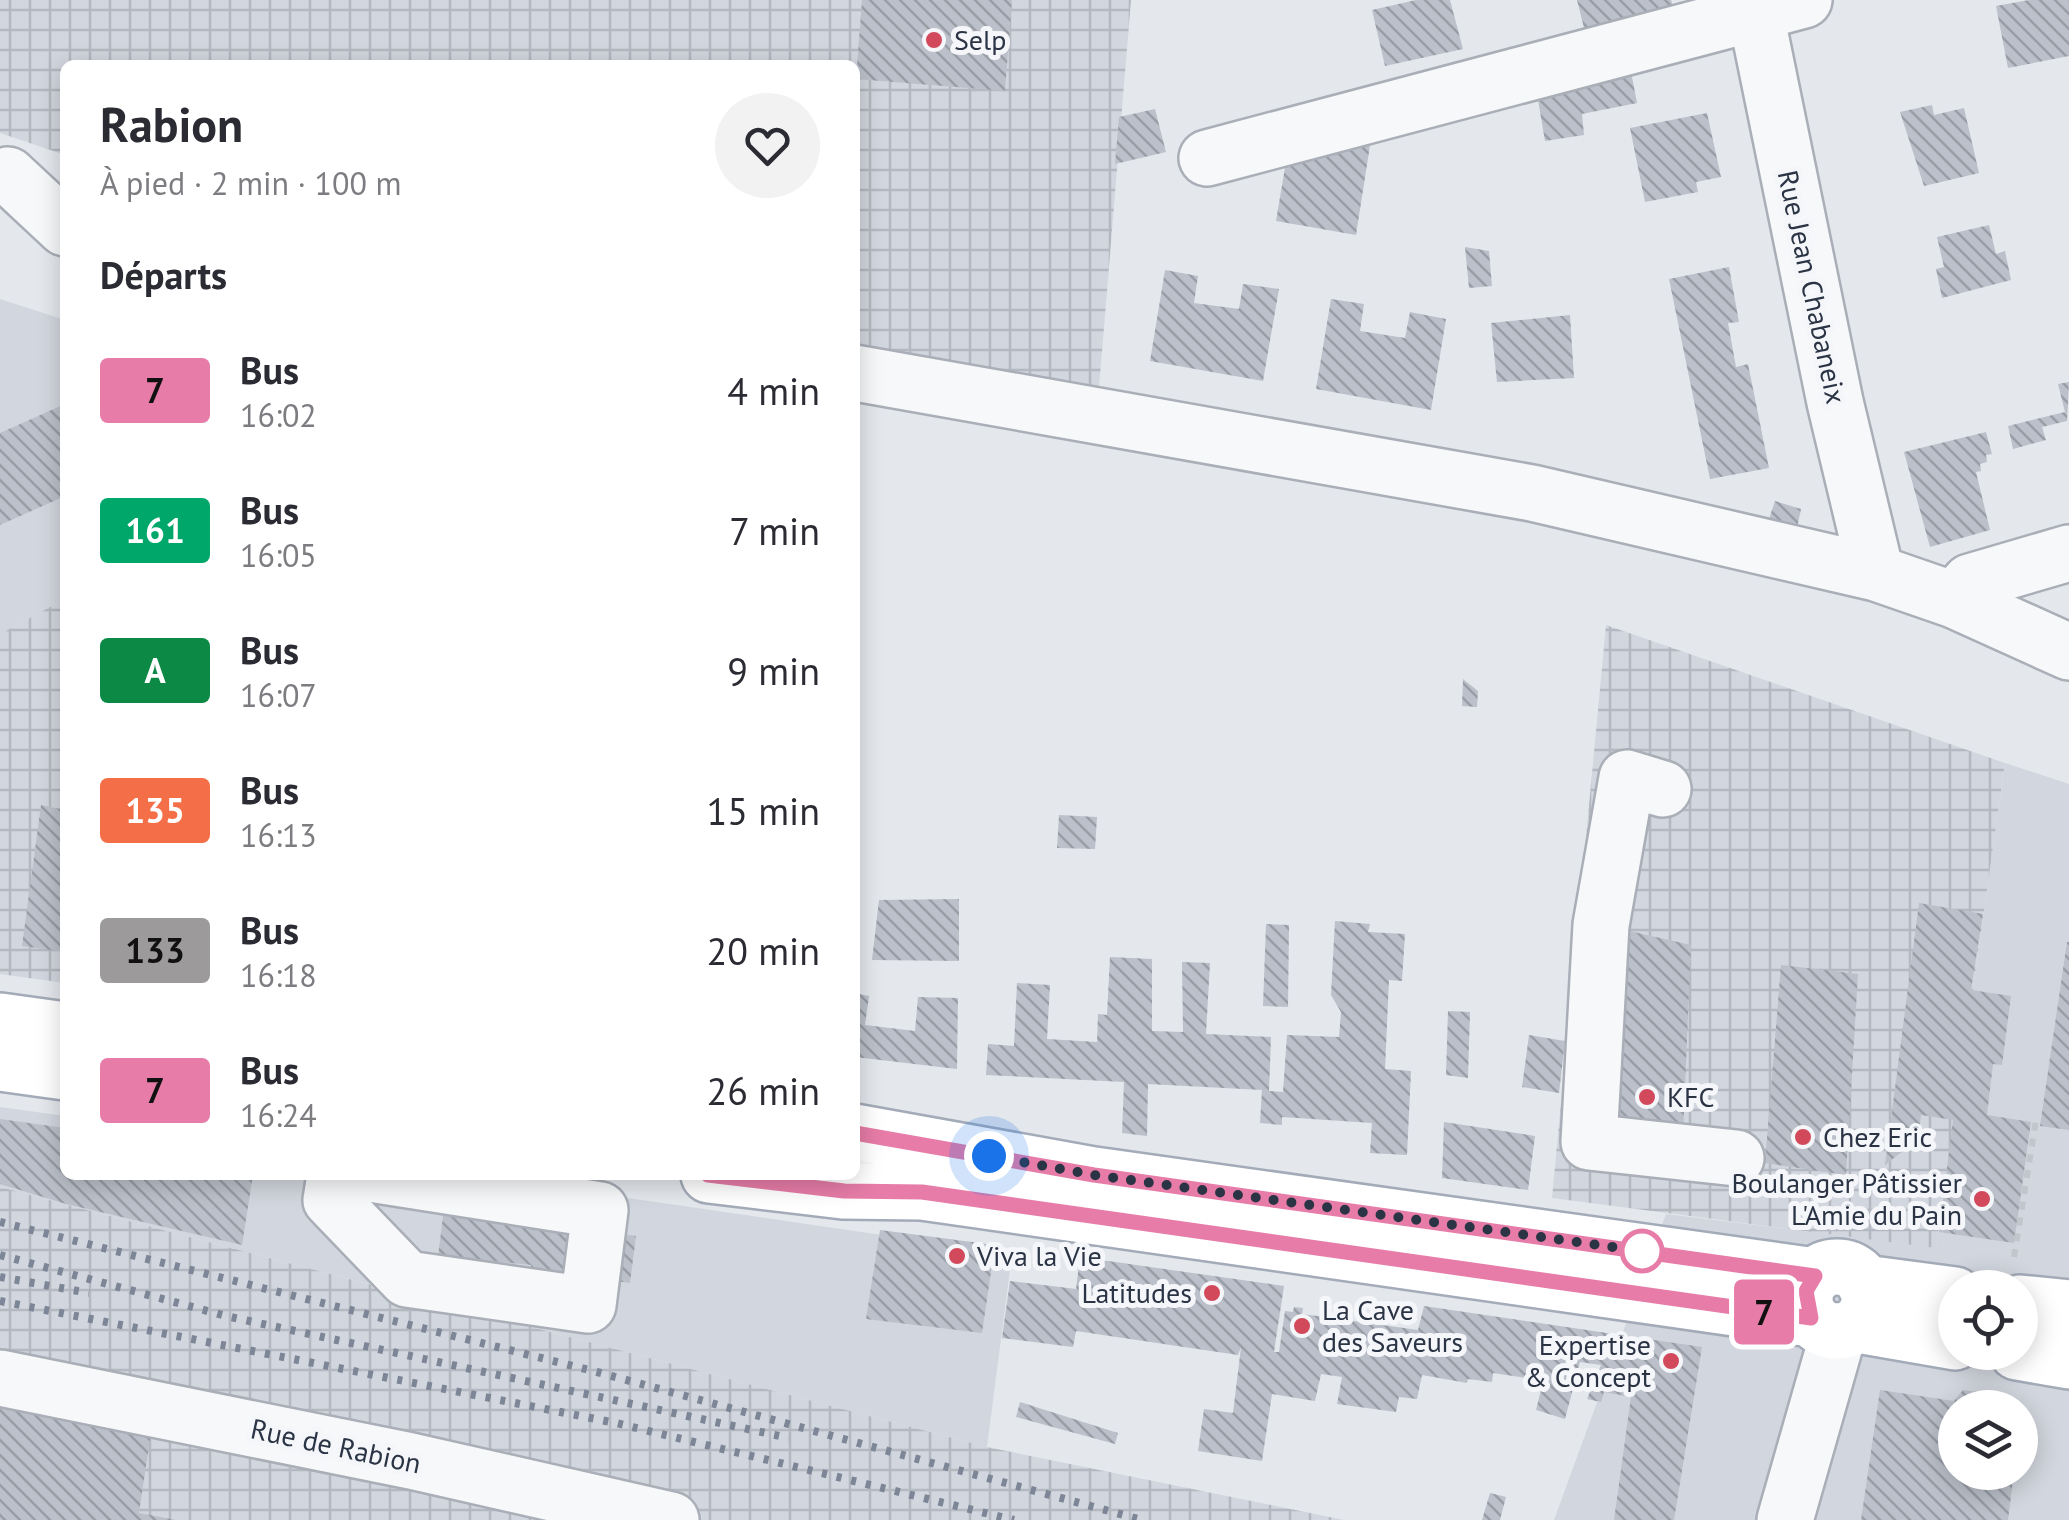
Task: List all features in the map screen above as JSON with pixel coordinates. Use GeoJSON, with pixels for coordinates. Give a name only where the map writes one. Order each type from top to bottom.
{"type":"FeatureCollection","features":[{"type":"Feature","properties":{"kind":"main road"},"geometry":{"type":"LineString","coordinates":[[0,1022],[60,1029]]}},
{"type":"Feature","properties":{"kind":"main road"},"geometry":{"type":"LineString","coordinates":[[0,1063],[60,1071]]}},
{"type":"Feature","properties":{"kind":"main road"},"geometry":{"type":"LineString","coordinates":[[860,1155],[922,1192],[1457,1270],[1837,1307],[1938,1297]]}},
{"type":"Feature","properties":{"kind":"main road"},"geometry":{"type":"LineString","coordinates":[[860,1155],[1094,1175],[1837,1307],[1938,1337]]}},
{"type":"Feature","properties":{"kind":"street"},"geometry":{"type":"LineString","coordinates":[[1208,158],[1771,5]]}},
{"type":"Feature","properties":{"kind":"street","name":"Rue Jean Chabaneix"},"geometry":{"type":"LineString","coordinates":[[1771,5],[1835,402],[1876,573]]}},
{"type":"Feature","properties":{"kind":"street"},"geometry":{"type":"LineString","coordinates":[[4,174],[60,193]]}},
{"type":"Feature","properties":{"kind":"street"},"geometry":{"type":"LineString","coordinates":[[4,174],[60,224]]}},
{"type":"Feature","properties":{"kind":"street"},"geometry":{"type":"LineString","coordinates":[[860,374],[1532,493],[1876,573],[1954,600],[2069,652]]}},
{"type":"Feature","properties":{"kind":"street"},"geometry":{"type":"LineString","coordinates":[[1954,600],[1970,582],[2069,553]]}},
{"type":"Feature","properties":{"kind":"street"},"geometry":{"type":"LineString","coordinates":[[1663,789],[1627,778],[1601,924],[1589,1142],[1736,1158]]}},
{"type":"Feature","properties":{"kind":"street"},"geometry":{"type":"LineString","coordinates":[[0,1040],[60,1049]]}},
{"type":"Feature","properties":{"kind":"street"},"geometry":{"type":"LineString","coordinates":[[334,1180],[331,1200],[407,1278],[588,1304],[606,1193],[441,1180]]}},
{"type":"Feature","properties":{"kind":"street"},"geometry":{"type":"LineString","coordinates":[[1785,1520],[1837,1307]]}},
{"type":"Feature","properties":{"kind":"street","name":"Rue de Rabion"},"geometry":{"type":"LineString","coordinates":[[0,1378],[411,1461],[671,1520]]}},
{"type":"Feature","properties":{"kind":"path"},"geometry":{"type":"LineString","coordinates":[[2036,1120],[2014,1259],[2048,1326]]}},
{"type":"Feature","properties":{"kind":"shaded area"},"geometry":{"type":"Polygon","coordinates":[[[0,0],[1131,0],[1099,388],[860,344],[860,60],[60,60],[60,153],[0,133],[0,0]]]}},
{"type":"Feature","properties":{"kind":"shaded area"},"geometry":{"type":"Polygon","coordinates":[[[0,299],[60,318],[60,602],[0,634],[0,299]]]}},
{"type":"Feature","properties":{"kind":"shaded area"},"geometry":{"type":"Polygon","coordinates":[[[60,602],[60,982],[0,974],[0,634],[60,602]]]}},
{"type":"Feature","properties":{"kind":"shaded area"},"geometry":{"type":"Polygon","coordinates":[[[1606,625],[2005,763],[1936,1248],[1552,1198],[1606,625]]]}},
{"type":"Feature","properties":{"kind":"shaded area"},"geometry":{"type":"Polygon","coordinates":[[[2005,763],[2069,784],[2069,1520],[1554,1520],[1666,1214],[1936,1247],[2005,763]]]}},
{"type":"Feature","properties":{"kind":"shaded area"},"geometry":{"type":"Polygon","coordinates":[[[0,1107],[60,1115],[60,1180],[504,1180],[1012,1254],[987,1447],[0,1187],[0,1107]]]}},
{"type":"Feature","properties":{"kind":"shaded area"},"geometry":{"type":"Polygon","coordinates":[[[0,1187],[987,1447],[1344,1520],[0,1520],[0,1187]]]}},
{"type":"Feature","properties":{"kind":"building","name":"Selp"},"geometry":{"type":"Polygon","coordinates":[[[862,0],[1012,0],[1005,91],[860,79],[857,60],[862,0]]]}},
{"type":"Feature","properties":{"kind":"building"},"geometry":{"type":"Polygon","coordinates":[[[1416,0],[1450,0],[1463,49],[1385,66],[1372,10],[1416,0]]]}},
{"type":"Feature","properties":{"kind":"building"},"geometry":{"type":"Polygon","coordinates":[[[1577,0],[1671,0],[1673,6],[1584,28],[1577,0]]]}},
{"type":"Feature","properties":{"kind":"building"},"geometry":{"type":"Polygon","coordinates":[[[2029,0],[2069,0],[2069,56],[2008,68],[1996,6],[2029,0]]]}},
{"type":"Feature","properties":{"kind":"building"},"geometry":{"type":"Polygon","coordinates":[[[1631,72],[1637,103],[1582,114],[1584,135],[1545,141],[1536,88],[1631,72]]]}},
{"type":"Feature","properties":{"kind":"building"},"geometry":{"type":"Polygon","coordinates":[[[1932,105],[1934,115],[1964,108],[1979,173],[1924,186],[1900,112],[1932,105]]]}},
{"type":"Feature","properties":{"kind":"building"},"geometry":{"type":"Polygon","coordinates":[[[1155,109],[1166,152],[1115,164],[1119,117],[1155,109]]]}},
{"type":"Feature","properties":{"kind":"building"},"geometry":{"type":"Polygon","coordinates":[[[1707,113],[1721,177],[1696,182],[1698,192],[1645,202],[1630,128],[1707,113]]]}},
{"type":"Feature","properties":{"kind":"building"},"geometry":{"type":"Polygon","coordinates":[[[1371,139],[1356,235],[1276,221],[1289,144],[1371,139]]]}},
{"type":"Feature","properties":{"kind":"building"},"geometry":{"type":"Polygon","coordinates":[[[1989,225],[1996,254],[2005,251],[2011,280],[1942,298],[1936,269],[1944,267],[1937,237],[1989,225]]]}},
{"type":"Feature","properties":{"kind":"building"},"geometry":{"type":"Polygon","coordinates":[[[1465,247],[1489,251],[1492,286],[1469,288],[1465,247]]]}},
{"type":"Feature","properties":{"kind":"building"},"geometry":{"type":"Polygon","coordinates":[[[1729,267],[1739,322],[1728,323],[1736,367],[1748,364],[1769,468],[1710,479],[1669,279],[1729,267]]]}},
{"type":"Feature","properties":{"kind":"building"},"geometry":{"type":"Polygon","coordinates":[[[1165,270],[1198,276],[1194,303],[1239,309],[1243,284],[1279,289],[1263,381],[1150,361],[1165,270]]]}},
{"type":"Feature","properties":{"kind":"building"},"geometry":{"type":"Polygon","coordinates":[[[1331,299],[1364,304],[1360,331],[1405,338],[1410,312],[1446,319],[1431,410],[1316,389],[1331,299]]]}},
{"type":"Feature","properties":{"kind":"building"},"geometry":{"type":"Polygon","coordinates":[[[1570,315],[1574,378],[1497,382],[1491,323],[1570,315]]]}},
{"type":"Feature","properties":{"kind":"building"},"geometry":{"type":"Polygon","coordinates":[[[2069,382],[2067,421],[2042,427],[2046,440],[2013,449],[2008,426],[2065,412],[2058,384],[2069,382]]]}},
{"type":"Feature","properties":{"kind":"building"},"geometry":{"type":"Polygon","coordinates":[[[60,406],[60,498],[0,525],[0,433],[60,406]]]}},
{"type":"Feature","properties":{"kind":"building"},"geometry":{"type":"Polygon","coordinates":[[[1986,432],[1992,454],[1986,455],[1987,462],[1980,464],[1981,471],[1976,472],[1990,530],[1930,547],[1904,452],[1986,432]]]}},
{"type":"Feature","properties":{"kind":"building"},"geometry":{"type":"Polygon","coordinates":[[[1775,501],[1801,509],[1797,528],[1769,519],[1775,501]]]}},
{"type":"Feature","properties":{"kind":"building"},"geometry":{"type":"Polygon","coordinates":[[[1463,679],[1478,691],[1477,707],[1462,706],[1463,679]]]}},
{"type":"Feature","properties":{"kind":"building"},"geometry":{"type":"Polygon","coordinates":[[[41,805],[60,809],[60,951],[22,946],[41,805]]]}},
{"type":"Feature","properties":{"kind":"building"},"geometry":{"type":"Polygon","coordinates":[[[1059,815],[1097,817],[1095,849],[1057,848],[1059,815]]]}},
{"type":"Feature","properties":{"kind":"building"},"geometry":{"type":"Polygon","coordinates":[[[959,899],[959,961],[872,960],[879,900],[959,899]]]}},
{"type":"Feature","properties":{"kind":"building"},"geometry":{"type":"Polygon","coordinates":[[[1919,903],[1983,914],[1971,990],[2011,996],[2002,1065],[1993,1064],[1987,1115],[2031,1122],[2014,1243],[1939,1232],[1953,1120],[1921,1115],[1917,1149],[1908,1147],[1885,1165],[1919,903]]]}},
{"type":"Feature","properties":{"kind":"building"},"geometry":{"type":"Polygon","coordinates":[[[1335,921],[1370,924],[1368,932],[1405,934],[1402,981],[1389,980],[1385,1069],[1411,1071],[1407,1155],[1370,1153],[1372,1123],[1282,1117],[1282,1125],[1260,1123],[1262,1090],[1148,1084],[1147,1136],[1122,1133],[1124,1082],[986,1075],[988,1044],[1014,1046],[1017,983],[1050,985],[1047,1039],[1097,1042],[1098,1014],[1107,1015],[1110,957],[1152,959],[1152,1031],[1183,1032],[1182,962],[1210,963],[1206,1034],[1271,1037],[1269,1091],[1283,1092],[1287,1035],[1339,1037],[1341,1012],[1331,995],[1335,921]]]}},
{"type":"Feature","properties":{"kind":"building"},"geometry":{"type":"Polygon","coordinates":[[[1266,924],[1289,925],[1288,1007],[1263,1006],[1266,924]]]}},
{"type":"Feature","properties":{"kind":"building"},"geometry":{"type":"Polygon","coordinates":[[[1616,928],[1691,945],[1683,1135],[1605,1128],[1616,928]]]}},
{"type":"Feature","properties":{"kind":"building"},"geometry":{"type":"Polygon","coordinates":[[[2069,942],[2069,1130],[2040,1126],[2069,942]]]}},
{"type":"Feature","properties":{"kind":"building"},"geometry":{"type":"Polygon","coordinates":[[[1781,965],[1858,974],[1846,1175],[1765,1163],[1781,965]]]}},
{"type":"Feature","properties":{"kind":"building"},"geometry":{"type":"Polygon","coordinates":[[[860,994],[869,996],[865,1025],[915,1031],[918,997],[958,998],[957,1069],[860,1058],[860,994]]]}},
{"type":"Feature","properties":{"kind":"building"},"geometry":{"type":"Polygon","coordinates":[[[1448,1011],[1470,1012],[1468,1078],[1446,1075],[1448,1011]]]}},
{"type":"Feature","properties":{"kind":"building"},"geometry":{"type":"Polygon","coordinates":[[[1529,1035],[1565,1041],[1559,1093],[1522,1087],[1529,1035]]]}},
{"type":"Feature","properties":{"kind":"building"},"geometry":{"type":"Polygon","coordinates":[[[0,1119],[60,1127],[60,1180],[252,1180],[242,1245],[66,1204],[0,1184],[0,1119]]]}},
{"type":"Feature","properties":{"kind":"building"},"geometry":{"type":"Polygon","coordinates":[[[1444,1122],[1535,1136],[1528,1190],[1442,1178],[1444,1122]]]}},
{"type":"Feature","properties":{"kind":"building"},"geometry":{"type":"Polygon","coordinates":[[[444,1209],[636,1236],[630,1283],[531,1269],[531,1265],[438,1256],[444,1209]]]}},
{"type":"Feature","properties":{"kind":"building"},"geometry":{"type":"Polygon","coordinates":[[[880,1230],[995,1245],[982,1333],[866,1319],[880,1230]]]}},
{"type":"Feature","properties":{"kind":"building"},"geometry":{"type":"Polygon","coordinates":[[[1080,1257],[1284,1286],[1274,1352],[1279,1352],[1285,1311],[1293,1312],[1294,1307],[1303,1308],[1302,1314],[1340,1319],[1341,1313],[1347,1314],[1347,1320],[1418,1330],[1424,1306],[1702,1347],[1674,1520],[1614,1520],[1631,1397],[1604,1392],[1601,1402],[1587,1399],[1601,1365],[1580,1362],[1565,1419],[1536,1410],[1543,1382],[1520,1377],[1493,1373],[1492,1382],[1468,1379],[1467,1383],[1422,1375],[1417,1399],[1399,1397],[1396,1412],[1337,1404],[1342,1377],[1321,1374],[1315,1401],[1272,1394],[1262,1461],[1198,1451],[1204,1409],[1233,1413],[1241,1347],[1238,1355],[1076,1331],[1073,1347],[1002,1338],[1010,1281],[1076,1289],[1080,1257]]]}},
{"type":"Feature","properties":{"kind":"building"},"geometry":{"type":"Polygon","coordinates":[[[1880,1390],[1938,1399],[1938,1490],[2012,1490],[2008,1520],[1861,1520],[1880,1390]]]}},
{"type":"Feature","properties":{"kind":"building"},"geometry":{"type":"Polygon","coordinates":[[[1020,1402],[1118,1433],[1115,1444],[1016,1417],[1020,1402]]]}},
{"type":"Feature","properties":{"kind":"building"},"geometry":{"type":"Polygon","coordinates":[[[0,1405],[151,1433],[139,1513],[176,1520],[0,1520],[0,1405]]]}},
{"type":"Feature","properties":{"kind":"building"},"geometry":{"type":"Polygon","coordinates":[[[1490,1493],[1506,1497],[1500,1520],[1482,1520],[1490,1493]]]}},
{"type":"Feature","properties":{"kind":"railway"},"geometry":{"type":"LineString","coordinates":[[0,1222],[597,1372],[1142,1520]]}},
{"type":"Feature","properties":{"kind":"railway"},"geometry":{"type":"LineString","coordinates":[[0,1255],[226,1316],[789,1438]]}},
{"type":"Feature","properties":{"kind":"railway"},"geometry":{"type":"LineString","coordinates":[[0,1277],[89,1293]]}},
{"type":"Feature","properties":{"kind":"railway"},"geometry":{"type":"LineString","coordinates":[[0,1301],[616,1423],[1014,1520]]}},
{"type":"Feature","properties":{"kind":"bus line","name":"7"},"geometry":{"type":"LineString","coordinates":[[742,1180],[844,1191],[922,1192],[1811,1318],[1805,1301],[1815,1276],[1094,1175],[860,1134]]}},
{"type":"Feature","properties":{"kind":"place","name":"Selp"},"geometry":{"type":"Point","coordinates":[934,40]}},
{"type":"Feature","properties":{"kind":"place","name":"KFC"},"geometry":{"type":"Point","coordinates":[1647,1097]}},
{"type":"Feature","properties":{"kind":"place","name":"Chez Eric"},"geometry":{"type":"Point","coordinates":[1803,1137]}},
{"type":"Feature","properties":{"kind":"place","name":"Boulanger Pâtissier L'Amie du Pain"},"geometry":{"type":"Point","coordinates":[1982,1199]}},
{"type":"Feature","properties":{"kind":"place","name":"Viva la Vie"},"geometry":{"type":"Point","coordinates":[957,1256]}},
{"type":"Feature","properties":{"kind":"place","name":"Latitudes"},"geometry":{"type":"Point","coordinates":[1212,1293]}},
{"type":"Feature","properties":{"kind":"place","name":"La Cave des Saveurs"},"geometry":{"type":"Point","coordinates":[1302,1326]}},
{"type":"Feature","properties":{"kind":"place","name":"Expertise & Concept"},"geometry":{"type":"Point","coordinates":[1671,1361]}},
{"type":"Feature","properties":{"kind":"route"},"geometry":{"type":"LineString","coordinates":[[989,1156],[1094,1175],[1645,1252],[1642,1251]]}}]}
